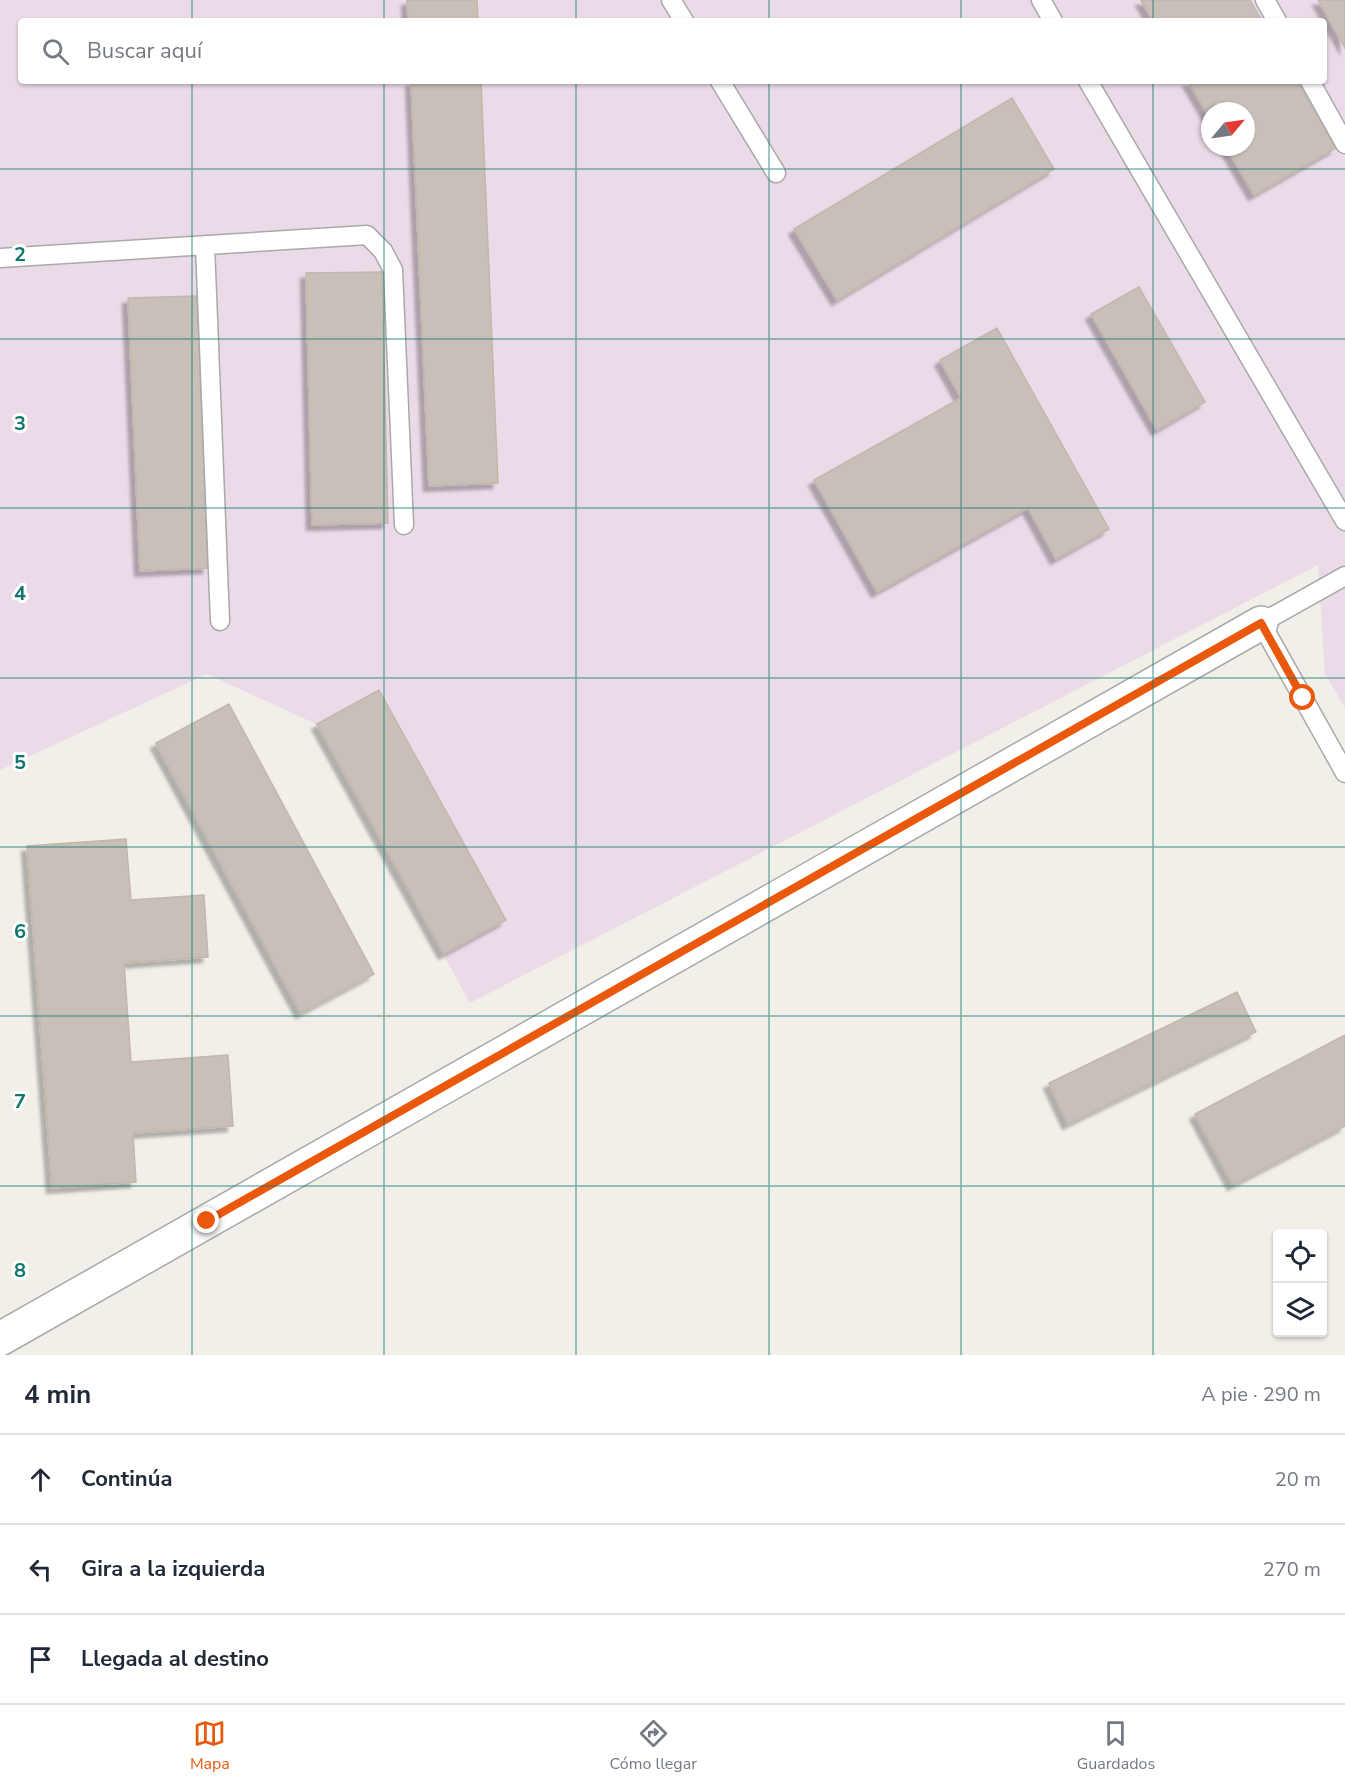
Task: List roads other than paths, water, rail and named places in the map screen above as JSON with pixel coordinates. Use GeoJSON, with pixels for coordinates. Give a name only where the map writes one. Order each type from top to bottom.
{"type":"FeatureCollection","features":[{"type":"Feature","properties":{"kind":"street"},"geometry":{"type":"LineString","coordinates":[[0,1339],[1261,623]]}},
{"type":"Feature","properties":{"kind":"lane"},"geometry":{"type":"LineString","coordinates":[[671,0],[682,18]]}},
{"type":"Feature","properties":{"kind":"lane"},"geometry":{"type":"LineString","coordinates":[[1041,0],[1051,18]]}},
{"type":"Feature","properties":{"kind":"lane"},"geometry":{"type":"LineString","coordinates":[[1265,0],[1275,18]]}},
{"type":"Feature","properties":{"kind":"lane"},"geometry":{"type":"LineString","coordinates":[[722,84],[776,173]]}},
{"type":"Feature","properties":{"kind":"lane"},"geometry":{"type":"LineString","coordinates":[[1090,84],[1345,521]]}},
{"type":"Feature","properties":{"kind":"lane"},"geometry":{"type":"LineString","coordinates":[[1312,84],[1342,133]]}},
{"type":"Feature","properties":{"kind":"lane"},"geometry":{"type":"LineString","coordinates":[[0,258],[367,235],[383,251],[393,270],[404,525]]}},
{"type":"Feature","properties":{"kind":"lane"},"geometry":{"type":"LineString","coordinates":[[205,245],[220,621]]}},
{"type":"Feature","properties":{"kind":"lane"},"geometry":{"type":"LineString","coordinates":[[1345,576],[1261,623],[1345,773]]}}]}
